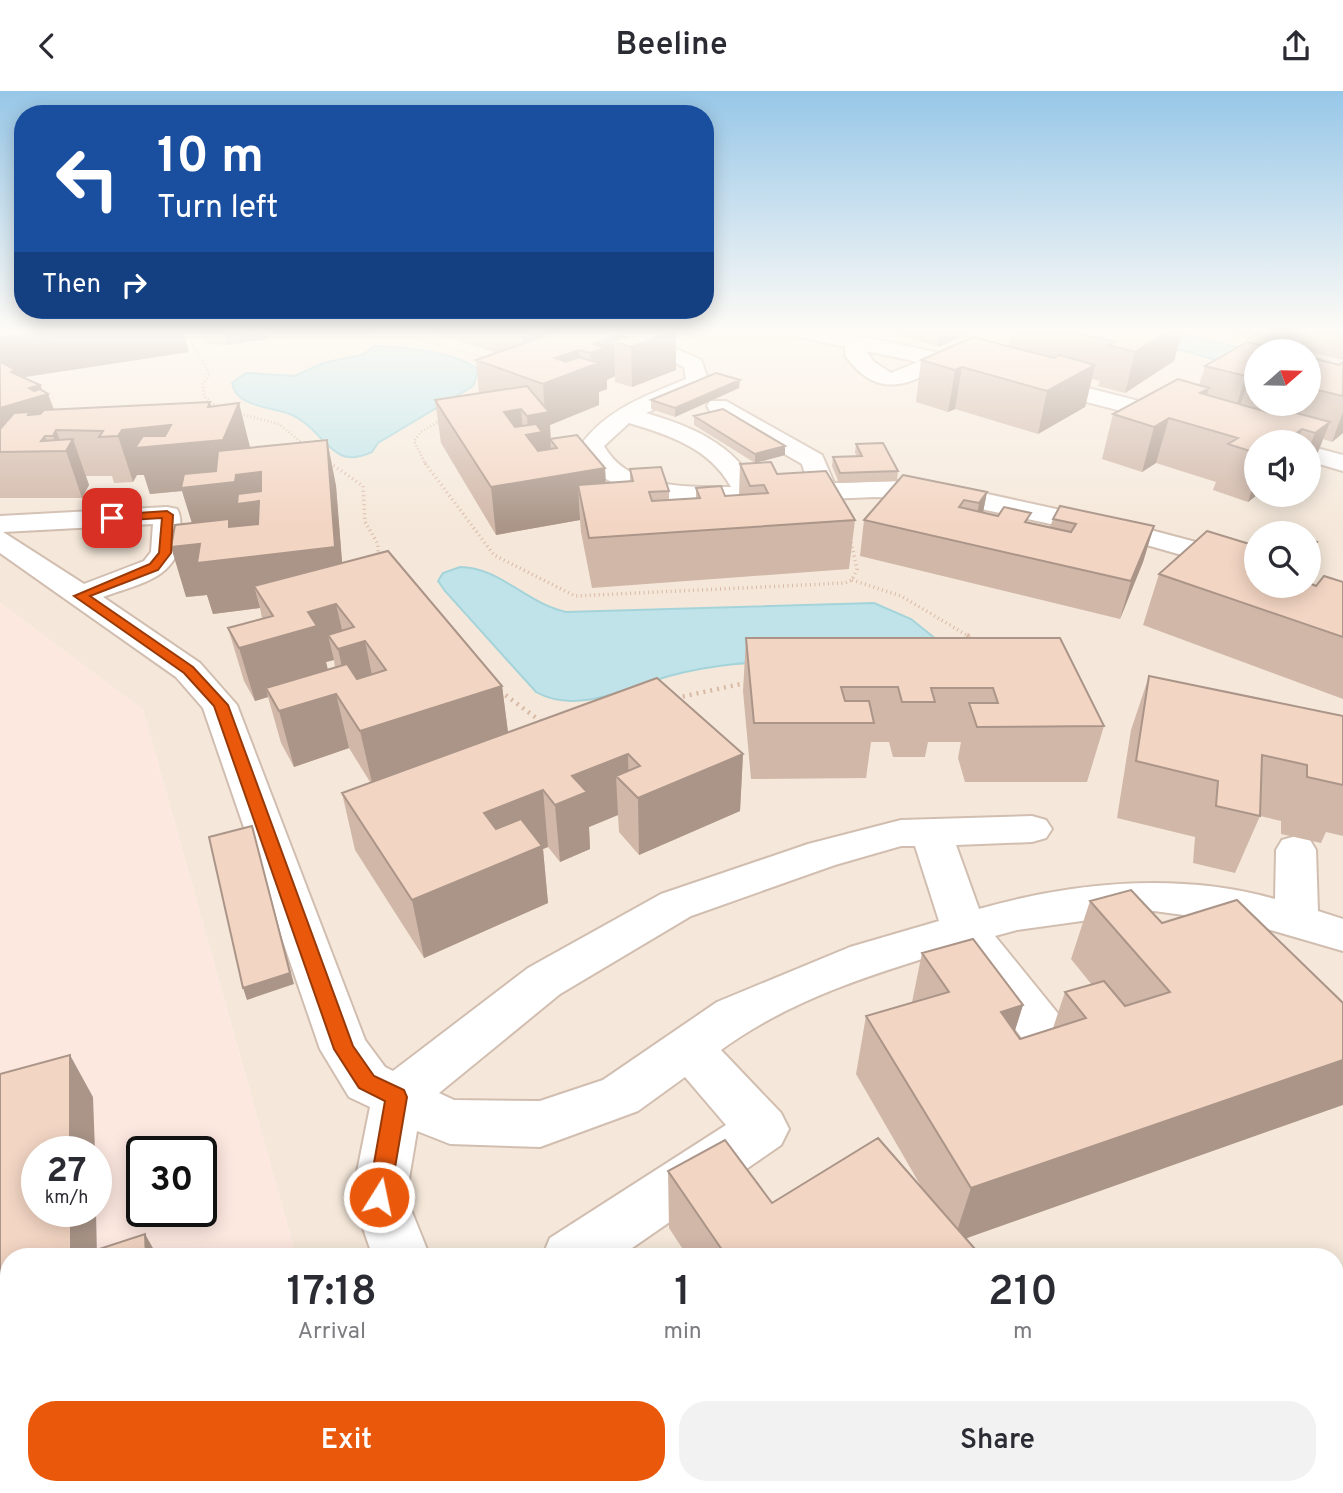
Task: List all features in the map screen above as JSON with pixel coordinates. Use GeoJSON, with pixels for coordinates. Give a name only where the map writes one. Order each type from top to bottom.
{"type":"FeatureCollection","features":[{"type":"Feature","properties":{"kind":"street"},"geometry":{"type":"LineString","coordinates":[[672,394],[628,415],[598,434],[592,446],[597,458],[611,472],[663,492],[711,496],[904,489],[940,492],[1128,533],[1244,564]]}},
{"type":"Feature","properties":{"kind":"street"},"geometry":{"type":"LineString","coordinates":[[1087,394],[1244,435]]}},
{"type":"Feature","properties":{"kind":"street"},"geometry":{"type":"LineString","coordinates":[[718,406],[813,460],[824,492]]}},
{"type":"Feature","properties":{"kind":"street"},"geometry":{"type":"LineString","coordinates":[[628,415],[676,430],[711,449],[737,470],[749,495]]}},
{"type":"Feature","properties":{"kind":"street"},"geometry":{"type":"LineString","coordinates":[[1321,457],[1343,463]]}},
{"type":"Feature","properties":{"kind":"street"},"geometry":{"type":"LineString","coordinates":[[0,524],[167,515],[165,553],[154,567],[80,596]]}},
{"type":"Feature","properties":{"kind":"street"},"geometry":{"type":"LineString","coordinates":[[0,540],[188,670],[220,705],[344,1049],[367,1082],[450,1122],[540,1124],[620,1095],[734,1015],[866,959],[1016,914],[1154,895],[1250,908],[1343,935]]}},
{"type":"Feature","properties":{"kind":"street"},"geometry":{"type":"LineString","coordinates":[[399,1248],[379,1197],[397,1097],[544,981],[676,905],[822,854],[901,833],[1032,829]]}},
{"type":"Feature","properties":{"kind":"street"},"geometry":{"type":"LineString","coordinates":[[931,832],[964,929],[1047,1035]]}},
{"type":"Feature","properties":{"kind":"street"},"geometry":{"type":"LineString","coordinates":[[1296,850],[1296,922]]}},
{"type":"Feature","properties":{"kind":"street"},"geometry":{"type":"LineString","coordinates":[[584,1248],[763,1129],[688,1047]]}},
{"type":"Feature","properties":{"kind":"path"},"geometry":{"type":"LineString","coordinates":[[204,394],[221,409]]}},
{"type":"Feature","properties":{"kind":"path"},"geometry":{"type":"LineString","coordinates":[[232,412],[279,424],[314,453]]}},
{"type":"Feature","properties":{"kind":"path"},"geometry":{"type":"LineString","coordinates":[[449,415],[421,432],[414,441],[427,468],[494,555],[575,596],[830,585],[852,580],[918,604],[980,645]]}},
{"type":"Feature","properties":{"kind":"path"},"geometry":{"type":"LineString","coordinates":[[324,459],[363,486],[367,498],[365,519],[381,549],[376,566]]}},
{"type":"Feature","properties":{"kind":"path"},"geometry":{"type":"LineString","coordinates":[[824,492],[851,541],[857,569],[852,580]]}},
{"type":"Feature","properties":{"kind":"path"},"geometry":{"type":"LineString","coordinates":[[673,699],[762,680]]}},
{"type":"Feature","properties":{"kind":"path"},"geometry":{"type":"LineString","coordinates":[[492,684],[527,715],[551,725]]}},
{"type":"Feature","properties":{"kind":"shaded area"},"geometry":{"type":"Polygon","coordinates":[[[0,394],[1244,394],[1244,417],[1321,417],[1321,394],[1343,394],[1343,1248],[294,1248],[143,710],[0,603],[0,394]]]}},
{"type":"Feature","properties":{"kind":"shaded area"},"geometry":{"type":"Polygon","coordinates":[[[0,603],[143,710],[294,1248],[0,1248],[0,603]]]}},
{"type":"Feature","properties":{"kind":"water"},"geometry":{"type":"Polygon","coordinates":[[[238,394],[459,394],[378,443],[372,452],[353,457],[341,455],[298,418],[255,405],[238,394]]]}},
{"type":"Feature","properties":{"kind":"water"},"geometry":{"type":"Polygon","coordinates":[[[460,567],[487,573],[538,601],[566,612],[874,603],[911,619],[941,643],[853,657],[709,667],[669,676],[602,697],[568,701],[536,692],[445,591],[438,581],[443,573],[460,567]]]}},
{"type":"Feature","properties":{"kind":"building"},"geometry":{"type":"Polygon","coordinates":[[[0,394],[47,394],[0,408],[0,394]]]}},
{"type":"Feature","properties":{"kind":"building"},"geometry":{"type":"Polygon","coordinates":[[[472,394],[534,394],[549,412],[527,416],[521,409],[504,412],[515,427],[536,424],[542,432],[526,435],[538,451],[557,448],[550,439],[577,435],[605,468],[491,487],[435,400],[472,394]]]}},
{"type":"Feature","properties":{"kind":"building"},"geometry":{"type":"Polygon","coordinates":[[[664,394],[707,394],[675,408],[651,400],[664,394]]]}},
{"type":"Feature","properties":{"kind":"building"},"geometry":{"type":"Polygon","coordinates":[[[1149,394],[1205,394],[1244,405],[1244,417],[1311,417],[1330,422],[1319,430],[1244,430],[1244,449],[1228,444],[1238,438],[1169,418],[1154,427],[1113,414],[1149,394]]]}},
{"type":"Feature","properties":{"kind":"building"},"geometry":{"type":"Polygon","coordinates":[[[210,402],[208,407],[239,403],[223,440],[135,448],[143,436],[165,436],[171,425],[122,430],[118,436],[99,437],[103,431],[56,430],[53,436],[45,436],[41,441],[73,439],[66,451],[0,452],[0,429],[14,413],[30,412],[28,415],[40,414],[44,410],[210,402]]]}},
{"type":"Feature","properties":{"kind":"building"},"geometry":{"type":"Polygon","coordinates":[[[723,409],[785,446],[755,454],[694,416],[723,409]]]}},
{"type":"Feature","properties":{"kind":"building"},"geometry":{"type":"Polygon","coordinates":[[[327,440],[335,547],[197,563],[200,544],[171,547],[175,525],[229,519],[229,527],[258,524],[259,501],[237,504],[238,494],[261,491],[261,472],[236,475],[235,482],[181,488],[184,474],[216,471],[218,451],[327,440]]]}},
{"type":"Feature","properties":{"kind":"building"},"geometry":{"type":"Polygon","coordinates":[[[883,443],[898,471],[840,473],[833,457],[862,456],[856,444],[883,443]]]}},
{"type":"Feature","properties":{"kind":"building"},"geometry":{"type":"Polygon","coordinates":[[[771,462],[777,474],[826,471],[855,520],[589,538],[578,485],[633,481],[630,469],[661,467],[669,491],[649,492],[652,501],[700,498],[696,488],[721,486],[725,496],[768,493],[764,485],[750,486],[740,464],[771,462]]]}},
{"type":"Feature","properties":{"kind":"building"},"geometry":{"type":"Polygon","coordinates":[[[903,475],[987,492],[979,503],[964,500],[959,507],[998,516],[1004,507],[1031,513],[1025,522],[1071,532],[1076,524],[1053,519],[1060,506],[1154,526],[1131,581],[864,520],[903,475]]]}},
{"type":"Feature","properties":{"kind":"building"},"geometry":{"type":"Polygon","coordinates":[[[1207,531],[1244,542],[1244,598],[1321,598],[1321,580],[1324,576],[1343,582],[1343,637],[1159,574],[1207,531]]]}},
{"type":"Feature","properties":{"kind":"building"},"geometry":{"type":"Polygon","coordinates":[[[388,551],[502,686],[360,731],[336,694],[279,711],[266,688],[347,664],[357,679],[386,670],[365,641],[338,649],[328,635],[354,627],[336,604],[308,612],[317,626],[239,648],[228,628],[273,616],[254,586],[388,551]]]}},
{"type":"Feature","properties":{"kind":"building"},"geometry":{"type":"Polygon","coordinates":[[[746,638],[1060,638],[1104,726],[977,727],[969,703],[998,703],[993,688],[931,688],[935,702],[902,702],[898,687],[841,687],[845,701],[869,701],[874,723],[754,723],[746,638]]]}},
{"type":"Feature","properties":{"kind":"building"},"geometry":{"type":"Polygon","coordinates":[[[1149,676],[1343,716],[1343,785],[1307,777],[1307,765],[1262,755],[1260,816],[1216,806],[1218,781],[1136,761],[1149,676]]]}},
{"type":"Feature","properties":{"kind":"building"},"geometry":{"type":"Polygon","coordinates":[[[657,678],[743,754],[638,798],[616,776],[640,766],[628,754],[572,776],[587,792],[555,805],[543,790],[484,813],[496,829],[521,819],[542,846],[412,900],[342,793],[657,678]]]}},
{"type":"Feature","properties":{"kind":"building"},"geometry":{"type":"Polygon","coordinates":[[[252,826],[290,973],[243,988],[209,837],[252,826]]]}},
{"type":"Feature","properties":{"kind":"building"},"geometry":{"type":"Polygon","coordinates":[[[1131,890],[1162,923],[1237,900],[1343,1003],[1343,1060],[971,1188],[866,1016],[949,992],[922,953],[973,939],[1023,1005],[1001,1012],[1020,1039],[1086,1018],[1065,992],[1104,981],[1125,1006],[1170,992],[1090,901],[1131,890]]]}},
{"type":"Feature","properties":{"kind":"building"},"geometry":{"type":"Polygon","coordinates":[[[70,1055],[70,1136],[21,1136],[21,1227],[71,1227],[71,1248],[0,1248],[0,1074],[70,1055]]]}},
{"type":"Feature","properties":{"kind":"building"},"geometry":{"type":"Polygon","coordinates":[[[878,1138],[974,1248],[721,1248],[668,1171],[725,1140],[772,1203],[878,1138]]]}},
{"type":"Feature","properties":{"kind":"building"},"geometry":{"type":"Polygon","coordinates":[[[145,1234],[146,1248],[102,1248],[145,1234]]]}},
{"type":"Feature","properties":{"kind":"route"},"geometry":{"type":"LineString","coordinates":[[112,518],[167,515],[165,553],[154,567],[80,596],[188,670],[220,705],[344,1049],[367,1082],[397,1097],[379,1197]]}}]}
